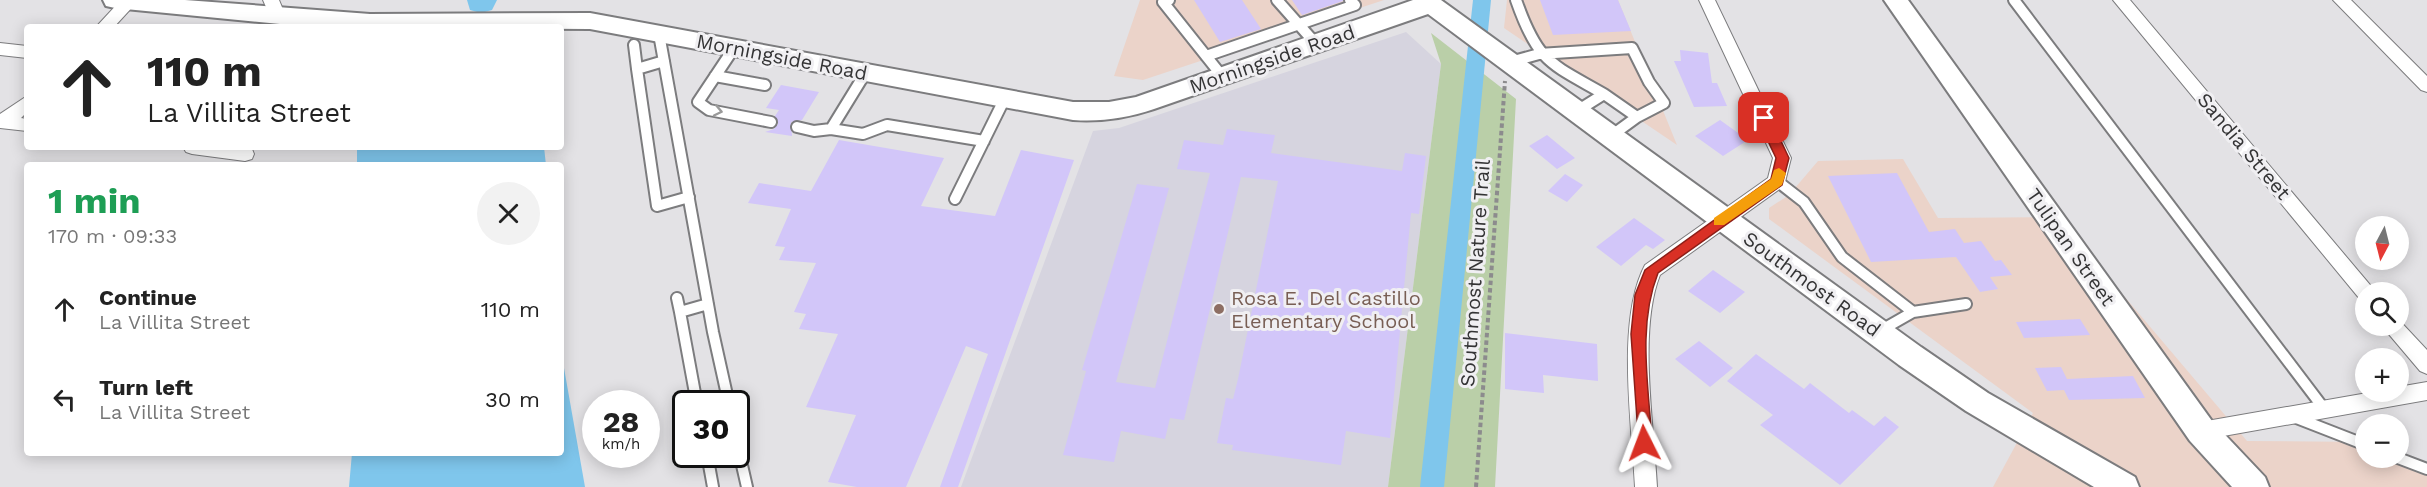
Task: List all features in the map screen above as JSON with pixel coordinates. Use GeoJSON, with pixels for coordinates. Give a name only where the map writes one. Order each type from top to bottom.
{"type":"FeatureCollection","features":[{"type":"Feature","properties":{"kind":"street"},"geometry":{"type":"LineString","coordinates":[[1646,487],[1638,334],[1642,295],[1652,270],[1777,181],[1782,158],[1707,0]]}},
{"type":"Feature","properties":{"kind":"street","name":"Tulipan Street"},"geometry":{"type":"LineString","coordinates":[[1896,0],[2201,431],[2253,487]]}},
{"type":"Feature","properties":{"kind":"street","name":"Sandia Street"},"geometry":{"type":"LineString","coordinates":[[2121,0],[2358,282]]}},
{"type":"Feature","properties":{"kind":"street"},"geometry":{"type":"LineString","coordinates":[[2341,0],[2427,86]]}},
{"type":"Feature","properties":{"kind":"street"},"geometry":{"type":"LineString","coordinates":[[106,24],[122,1]]}},
{"type":"Feature","properties":{"kind":"street","name":"Morningside Road"},"geometry":{"type":"LineString","coordinates":[[122,1],[274,9],[372,22],[590,21],[1073,111],[1098,113],[1121,111],[1316,44],[1434,7]]}},
{"type":"Feature","properties":{"kind":"street","name":"Southmost Road"},"geometry":{"type":"LineString","coordinates":[[1434,7],[1877,332],[1977,402],[2123,487]]}},
{"type":"Feature","properties":{"kind":"street"},"geometry":{"type":"LineString","coordinates":[[0,49],[24,52]]}},
{"type":"Feature","properties":{"kind":"street"},"geometry":{"type":"LineString","coordinates":[[0,121],[12,117],[24,105]]}},
{"type":"Feature","properties":{"kind":"street"},"geometry":{"type":"LineString","coordinates":[[0,121],[24,125]]}},
{"type":"Feature","properties":{"kind":"street"},"geometry":{"type":"LineString","coordinates":[[215,150],[245,154]]}},
{"type":"Feature","properties":{"kind":"street"},"geometry":{"type":"LineString","coordinates":[[2402,336],[2427,365]]}},
{"type":"Feature","properties":{"kind":"street"},"geometry":{"type":"LineString","coordinates":[[2201,431],[2427,391]]}},
{"type":"Feature","properties":{"kind":"lane"},"geometry":{"type":"LineString","coordinates":[[1169,0],[1163,2],[1222,76]]}},
{"type":"Feature","properties":{"kind":"lane"},"geometry":{"type":"LineString","coordinates":[[1277,0],[1316,44]]}},
{"type":"Feature","properties":{"kind":"lane"},"geometry":{"type":"LineString","coordinates":[[1206,56],[1355,5],[1350,0]]}},
{"type":"Feature","properties":{"kind":"lane"},"geometry":{"type":"LineString","coordinates":[[1516,0],[1528,34],[1539,54],[1580,83],[1604,94],[1637,117]]}},
{"type":"Feature","properties":{"kind":"lane"},"geometry":{"type":"LineString","coordinates":[[2014,0],[2325,410]]}},
{"type":"Feature","properties":{"kind":"lane"},"geometry":{"type":"LineString","coordinates":[[1286,9],[1296,6]]}},
{"type":"Feature","properties":{"kind":"lane"},"geometry":{"type":"LineString","coordinates":[[659,34],[708,304],[726,390]]}},
{"type":"Feature","properties":{"kind":"lane"},"geometry":{"type":"LineString","coordinates":[[634,45],[657,206],[689,197]]}},
{"type":"Feature","properties":{"kind":"lane"},"geometry":{"type":"LineString","coordinates":[[735,48],[700,96],[700,106],[771,122]]}},
{"type":"Feature","properties":{"kind":"lane"},"geometry":{"type":"LineString","coordinates":[[1509,62],[1539,54],[1632,48],[1648,82],[1664,103],[1637,117],[1611,136]]}},
{"type":"Feature","properties":{"kind":"lane"},"geometry":{"type":"LineString","coordinates":[[637,69],[664,61]]}},
{"type":"Feature","properties":{"kind":"lane"},"geometry":{"type":"LineString","coordinates":[[831,129],[866,72]]}},
{"type":"Feature","properties":{"kind":"lane"},"geometry":{"type":"LineString","coordinates":[[715,75],[765,85]]}},
{"type":"Feature","properties":{"kind":"lane"},"geometry":{"type":"LineString","coordinates":[[1577,111],[1604,94]]}},
{"type":"Feature","properties":{"kind":"lane"},"geometry":{"type":"LineString","coordinates":[[955,199],[1005,98]]}},
{"type":"Feature","properties":{"kind":"lane"},"geometry":{"type":"LineString","coordinates":[[797,127],[863,134],[887,125],[984,141]]}},
{"type":"Feature","properties":{"kind":"lane"},"geometry":{"type":"LineString","coordinates":[[1777,181],[1804,202],[1842,257],[1913,312]]}},
{"type":"Feature","properties":{"kind":"lane"},"geometry":{"type":"LineString","coordinates":[[677,298],[694,390]]}},
{"type":"Feature","properties":{"kind":"lane"},"geometry":{"type":"LineString","coordinates":[[680,312],[708,304]]}},
{"type":"Feature","properties":{"kind":"lane"},"geometry":{"type":"LineString","coordinates":[[1877,332],[1913,312],[1966,304]]}},
{"type":"Feature","properties":{"kind":"lane"},"geometry":{"type":"LineString","coordinates":[[2291,415],[2355,441]]}},
{"type":"Feature","properties":{"kind":"lane"},"geometry":{"type":"LineString","coordinates":[[2409,462],[2427,469]]}},
{"type":"Feature","properties":{"kind":"lane"},"geometry":{"type":"LineString","coordinates":[[710,468],[713,487]]}},
{"type":"Feature","properties":{"kind":"lane"},"geometry":{"type":"LineString","coordinates":[[743,468],[747,487]]}},
{"type":"Feature","properties":{"kind":"path","name":"Southmost Nature Trail"},"geometry":{"type":"LineString","coordinates":[[1476,487],[1503,88],[1509,62]]}},
{"type":"Feature","properties":{"kind":"shaded area"},"geometry":{"type":"Polygon","coordinates":[[[1140,0],[1384,0],[1143,80],[1114,76],[1140,0]]]}},
{"type":"Feature","properties":{"kind":"shaded area"},"geometry":{"type":"Polygon","coordinates":[[[1507,0],[1618,0],[1677,145],[1504,28],[1507,0]]]}},
{"type":"Feature","properties":{"kind":"shaded area","name":"Rosa E. Del Castillo Elementary School"},"geometry":{"type":"Polygon","coordinates":[[[1406,32],[1441,64],[1388,487],[961,487],[1093,131],[1119,128],[1406,32]]]}},
{"type":"Feature","properties":{"kind":"shaded area"},"geometry":{"type":"Polygon","coordinates":[[[1903,159],[1938,218],[2057,217],[2247,441],[2355,442],[2355,468],[2409,468],[2409,456],[2427,464],[2427,487],[1993,487],[2033,413],[1769,219],[1769,208],[1789,195],[1818,161],[1903,159]]]}},
{"type":"Feature","properties":{"kind":"green space"},"geometry":{"type":"Polygon","coordinates":[[[1431,33],[1516,99],[1495,487],[1388,487],[1441,64],[1431,33]]]}},
{"type":"Feature","properties":{"kind":"water"},"geometry":{"type":"Polygon","coordinates":[[[357,150],[544,150],[546,162],[357,162],[357,150]]]}},
{"type":"Feature","properties":{"kind":"water"},"geometry":{"type":"Polygon","coordinates":[[[564,368],[585,487],[349,487],[352,456],[564,456],[564,368]]]}},
{"type":"Feature","properties":{"kind":"building"},"geometry":{"type":"Polygon","coordinates":[[[1194,0],[1242,0],[1261,29],[1220,42],[1194,0]]]}},
{"type":"Feature","properties":{"kind":"building"},"geometry":{"type":"Polygon","coordinates":[[[1292,0],[1343,0],[1343,1],[1302,15],[1292,0]]]}},
{"type":"Feature","properties":{"kind":"building"},"geometry":{"type":"Polygon","coordinates":[[[1540,0],[1618,0],[1631,31],[1553,35],[1540,0]]]}},
{"type":"Feature","properties":{"kind":"building"},"geometry":{"type":"Polygon","coordinates":[[[1680,50],[1708,53],[1712,83],[1717,83],[1727,106],[1694,107],[1674,61],[1681,61],[1680,50]]]}},
{"type":"Feature","properties":{"kind":"building"},"geometry":{"type":"Polygon","coordinates":[[[781,85],[819,92],[802,120],[791,122],[792,136],[765,132],[774,129],[778,124],[775,116],[779,110],[766,108],[781,85]]]}},
{"type":"Feature","properties":{"kind":"building"},"geometry":{"type":"Polygon","coordinates":[[[1720,120],[1748,140],[1723,156],[1695,136],[1720,120]]]}},
{"type":"Feature","properties":{"kind":"building"},"geometry":{"type":"Polygon","coordinates":[[[1227,129],[1275,135],[1271,153],[1402,171],[1405,153],[1426,156],[1419,214],[1411,213],[1390,438],[1346,431],[1341,465],[1232,450],[1233,445],[1217,443],[1226,398],[1233,399],[1238,379],[1278,181],[1241,177],[1184,420],[1170,418],[1165,439],[1121,431],[1114,462],[1063,455],[1086,371],[1082,370],[1137,184],[1169,188],[1116,382],[1155,388],[1210,173],[1177,169],[1184,140],[1223,145],[1227,129]]]}},
{"type":"Feature","properties":{"kind":"building"},"geometry":{"type":"Polygon","coordinates":[[[1547,135],[1575,158],[1557,169],[1529,146],[1547,135]]]}},
{"type":"Feature","properties":{"kind":"building"},"geometry":{"type":"Polygon","coordinates":[[[839,140],[944,158],[921,206],[995,216],[1021,150],[1074,160],[958,487],[940,487],[988,354],[966,346],[906,487],[857,487],[828,482],[856,415],[806,407],[838,334],[799,329],[806,314],[794,312],[816,263],[779,260],[785,247],[775,246],[791,209],[748,203],[759,183],[811,191],[839,140]]]}},
{"type":"Feature","properties":{"kind":"building"},"geometry":{"type":"Polygon","coordinates":[[[1897,173],[1929,232],[1955,229],[1964,243],[1981,241],[1995,261],[2001,260],[2012,275],[1990,277],[1998,289],[1980,292],[1956,257],[1871,262],[1828,176],[1897,173]]]}},
{"type":"Feature","properties":{"kind":"building"},"geometry":{"type":"Polygon","coordinates":[[[1565,174],[1583,185],[1567,202],[1548,191],[1565,174]]]}},
{"type":"Feature","properties":{"kind":"building"},"geometry":{"type":"Polygon","coordinates":[[[1634,218],[1665,240],[1653,249],[1646,245],[1621,266],[1596,247],[1634,218]]]}},
{"type":"Feature","properties":{"kind":"building"},"geometry":{"type":"Polygon","coordinates":[[[1713,270],[1745,292],[1720,313],[1688,291],[1713,270]]]}},
{"type":"Feature","properties":{"kind":"building"},"geometry":{"type":"Polygon","coordinates":[[[2080,319],[2090,335],[2024,338],[2016,322],[2080,319]]]}},
{"type":"Feature","properties":{"kind":"building"},"geometry":{"type":"Polygon","coordinates":[[[1505,333],[1597,344],[1598,381],[1543,375],[1544,393],[1505,389],[1505,333]]]}},
{"type":"Feature","properties":{"kind":"building"},"geometry":{"type":"Polygon","coordinates":[[[1699,341],[1733,368],[1710,387],[1675,359],[1699,341]]]}},
{"type":"Feature","properties":{"kind":"building"},"geometry":{"type":"Polygon","coordinates":[[[1756,354],[1804,389],[1810,383],[1849,413],[1852,410],[1874,426],[1885,416],[1899,427],[1840,485],[1760,425],[1773,415],[1727,381],[1756,354]]]}},
{"type":"Feature","properties":{"kind":"building"},"geometry":{"type":"Polygon","coordinates":[[[2061,367],[2067,379],[2133,376],[2145,398],[2069,400],[2064,390],[2047,391],[2035,368],[2061,367]]]}},
{"type":"Feature","properties":{"kind":"waterway"},"geometry":{"type":"LineString","coordinates":[[1432,487],[1482,0]]}},
{"type":"Feature","properties":{"kind":"slow traffic"},"geometry":{"type":"LineString","coordinates":[[1719,222],[1777,181],[1779,173]]}},
{"type":"Feature","properties":{"kind":"place","name":"Rosa E. Del Castillo Elementary School"},"geometry":{"type":"Point","coordinates":[1219,309]}},
{"type":"Feature","properties":{"kind":"route"},"geometry":{"type":"LineString","coordinates":[[1644,443],[1638,334],[1642,295],[1652,270],[1777,181],[1782,158],[1764,118]]}}]}
